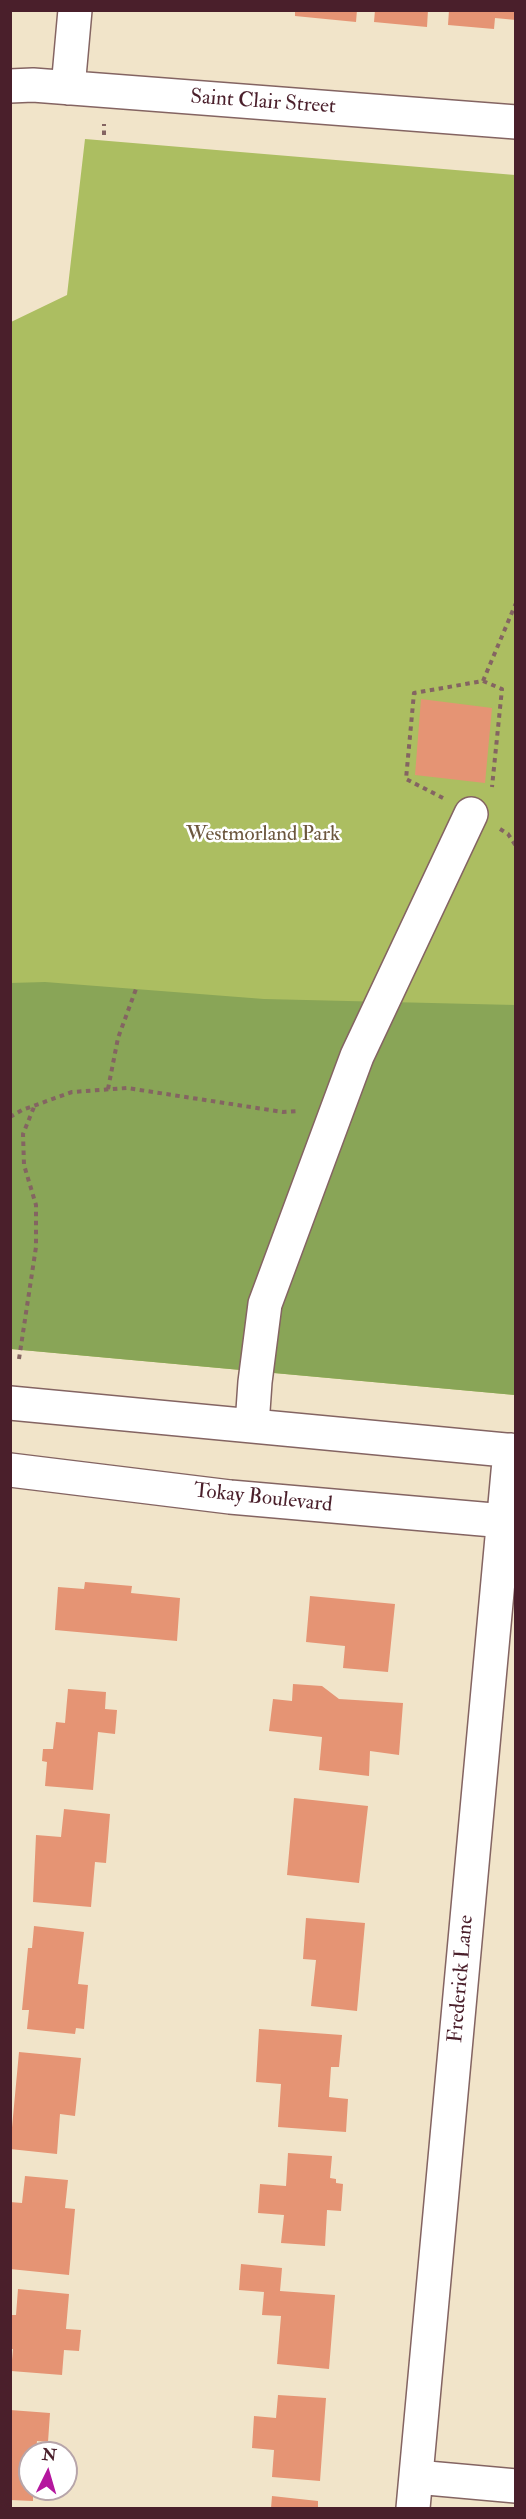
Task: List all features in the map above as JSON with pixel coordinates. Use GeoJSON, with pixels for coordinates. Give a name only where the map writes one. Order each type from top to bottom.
{"type":"FeatureCollection","features":[{"type":"Feature","properties":{"kind":"street"},"geometry":{"type":"LineString","coordinates":[[69,88],[75,10]]}},
{"type":"Feature","properties":{"kind":"street","name":"Saint Clair Street"},"geometry":{"type":"LineString","coordinates":[[10,86],[69,88],[516,122]]}},
{"type":"Feature","properties":{"kind":"street"},"geometry":{"type":"LineString","coordinates":[[252,1425],[265,1304],[357,1056],[471,814]]}},
{"type":"Feature","properties":{"kind":"street"},"geometry":{"type":"LineString","coordinates":[[10,1403],[513,1451]]}},
{"type":"Feature","properties":{"kind":"street","name":"Frederick Lane"},"geometry":{"type":"LineString","coordinates":[[414,2493],[510,1521],[513,1451]]}},
{"type":"Feature","properties":{"kind":"street","name":"Tokay Boulevard"},"geometry":{"type":"LineString","coordinates":[[10,1470],[230,1497],[510,1521]]}},
{"type":"Feature","properties":{"kind":"street"},"geometry":{"type":"LineString","coordinates":[[414,2493],[516,2486]]}},
{"type":"Feature","properties":{"kind":"path"},"geometry":{"type":"LineString","coordinates":[[483,681],[516,603]]}},
{"type":"Feature","properties":{"kind":"path"},"geometry":{"type":"LineString","coordinates":[[483,681],[502,689],[492,787],[471,814],[406,779],[414,693],[483,681]]}},
{"type":"Feature","properties":{"kind":"path"},"geometry":{"type":"LineString","coordinates":[[108,1089],[118,1038],[136,989]]}},
{"type":"Feature","properties":{"kind":"path"},"geometry":{"type":"LineString","coordinates":[[10,1117],[72,1092],[127,1088],[283,1112],[338,1107]]}},
{"type":"Feature","properties":{"kind":"path"},"geometry":{"type":"LineString","coordinates":[[19,1359],[36,1246],[36,1205],[24,1165],[22,1134],[34,1106]]}},
{"type":"Feature","properties":{"kind":"green space","name":"Westmorland Park"},"geometry":{"type":"Polygon","coordinates":[[[85,139],[515,175],[515,1395],[11,1349],[11,322],[67,295],[85,139]]]}},
{"type":"Feature","properties":{"kind":"green space"},"geometry":{"type":"Polygon","coordinates":[[[45,982],[264,999],[515,1005],[515,1395],[11,1349],[10,983],[45,982]]]}},
{"type":"Feature","properties":{"kind":"building"},"geometry":{"type":"Polygon","coordinates":[[[295,10],[357,10],[356,22],[295,16],[295,10]]]}},
{"type":"Feature","properties":{"kind":"building"},"geometry":{"type":"Polygon","coordinates":[[[375,10],[428,10],[427,27],[374,22],[375,10]]]}},
{"type":"Feature","properties":{"kind":"building"},"geometry":{"type":"Polygon","coordinates":[[[449,10],[516,10],[516,20],[495,18],[494,29],[448,25],[449,10]]]}},
{"type":"Feature","properties":{"kind":"building"},"geometry":{"type":"Polygon","coordinates":[[[421,699],[492,708],[485,783],[415,775],[421,699]]]}},
{"type":"Feature","properties":{"kind":"building"},"geometry":{"type":"Polygon","coordinates":[[[85,1582],[132,1586],[131,1593],[180,1598],[177,1641],[55,1630],[58,1587],[84,1589],[85,1582]]]}},
{"type":"Feature","properties":{"kind":"building"},"geometry":{"type":"Polygon","coordinates":[[[310,1596],[395,1604],[388,1672],[343,1668],[345,1646],[306,1642],[310,1596]]]}},
{"type":"Feature","properties":{"kind":"building"},"geometry":{"type":"Polygon","coordinates":[[[293,1684],[322,1686],[339,1699],[403,1703],[399,1755],[370,1751],[369,1776],[319,1770],[322,1737],[269,1731],[273,1699],[292,1701],[293,1684]]]}},
{"type":"Feature","properties":{"kind":"building"},"geometry":{"type":"Polygon","coordinates":[[[68,1689],[106,1692],[105,1709],[117,1710],[115,1734],[98,1732],[93,1790],[45,1786],[47,1762],[42,1761],[43,1749],[53,1749],[56,1722],[65,1723],[68,1689]]]}},
{"type":"Feature","properties":{"kind":"building"},"geometry":{"type":"Polygon","coordinates":[[[294,1798],[368,1806],[359,1883],[287,1875],[294,1798]]]}},
{"type":"Feature","properties":{"kind":"building"},"geometry":{"type":"Polygon","coordinates":[[[64,1809],[110,1814],[106,1863],[95,1862],[91,1907],[33,1902],[36,1835],[61,1837],[64,1809]]]}},
{"type":"Feature","properties":{"kind":"building"},"geometry":{"type":"Polygon","coordinates":[[[306,1918],[365,1923],[357,2011],[311,2006],[316,1960],[303,1959],[306,1918]]]}},
{"type":"Feature","properties":{"kind":"building"},"geometry":{"type":"Polygon","coordinates":[[[34,1926],[84,1932],[78,1984],[88,1985],[84,2029],[76,2028],[75,2034],[27,2029],[29,2010],[22,2010],[28,1948],[32,1948],[34,1926]]]}},
{"type":"Feature","properties":{"kind":"building"},"geometry":{"type":"Polygon","coordinates":[[[259,2029],[342,2035],[339,2067],[331,2067],[329,2097],[348,2099],[346,2132],[278,2127],[281,2084],[256,2082],[259,2029]]]}},
{"type":"Feature","properties":{"kind":"building"},"geometry":{"type":"Polygon","coordinates":[[[19,2052],[81,2058],[75,2116],[60,2114],[57,2154],[10,2149],[19,2052]]]}},
{"type":"Feature","properties":{"kind":"building"},"geometry":{"type":"Polygon","coordinates":[[[288,2153],[332,2156],[330,2178],[336,2179],[336,2183],[343,2184],[341,2211],[327,2210],[325,2246],[281,2243],[284,2215],[258,2213],[260,2184],[286,2186],[288,2153]]]}},
{"type":"Feature","properties":{"kind":"building"},"geometry":{"type":"Polygon","coordinates":[[[25,2176],[68,2180],[65,2208],[75,2209],[69,2275],[10,2269],[10,2202],[22,2203],[25,2176]]]}},
{"type":"Feature","properties":{"kind":"building"},"geometry":{"type":"Polygon","coordinates":[[[241,2264],[282,2268],[280,2291],[335,2295],[329,2369],[277,2364],[281,2316],[262,2315],[264,2292],[239,2290],[241,2264]]]}},
{"type":"Feature","properties":{"kind":"building"},"geometry":{"type":"Polygon","coordinates":[[[18,2289],[69,2294],[66,2329],[81,2330],[79,2351],[64,2350],[62,2375],[11,2371],[13,2349],[10,2349],[10,2315],[16,2315],[18,2289]]]}},
{"type":"Feature","properties":{"kind":"building"},"geometry":{"type":"Polygon","coordinates":[[[278,2395],[326,2398],[320,2481],[272,2477],[274,2450],[252,2448],[254,2416],[276,2418],[278,2395]]]}},
{"type":"Feature","properties":{"kind":"building"},"geometry":{"type":"Polygon","coordinates":[[[10,2410],[50,2413],[48,2441],[18,2441],[18,2500],[10,2500],[10,2410]]]}},
{"type":"Feature","properties":{"kind":"building"},"geometry":{"type":"Polygon","coordinates":[[[272,2496],[318,2501],[318,2508],[271,2508],[272,2496]]]}}]}
